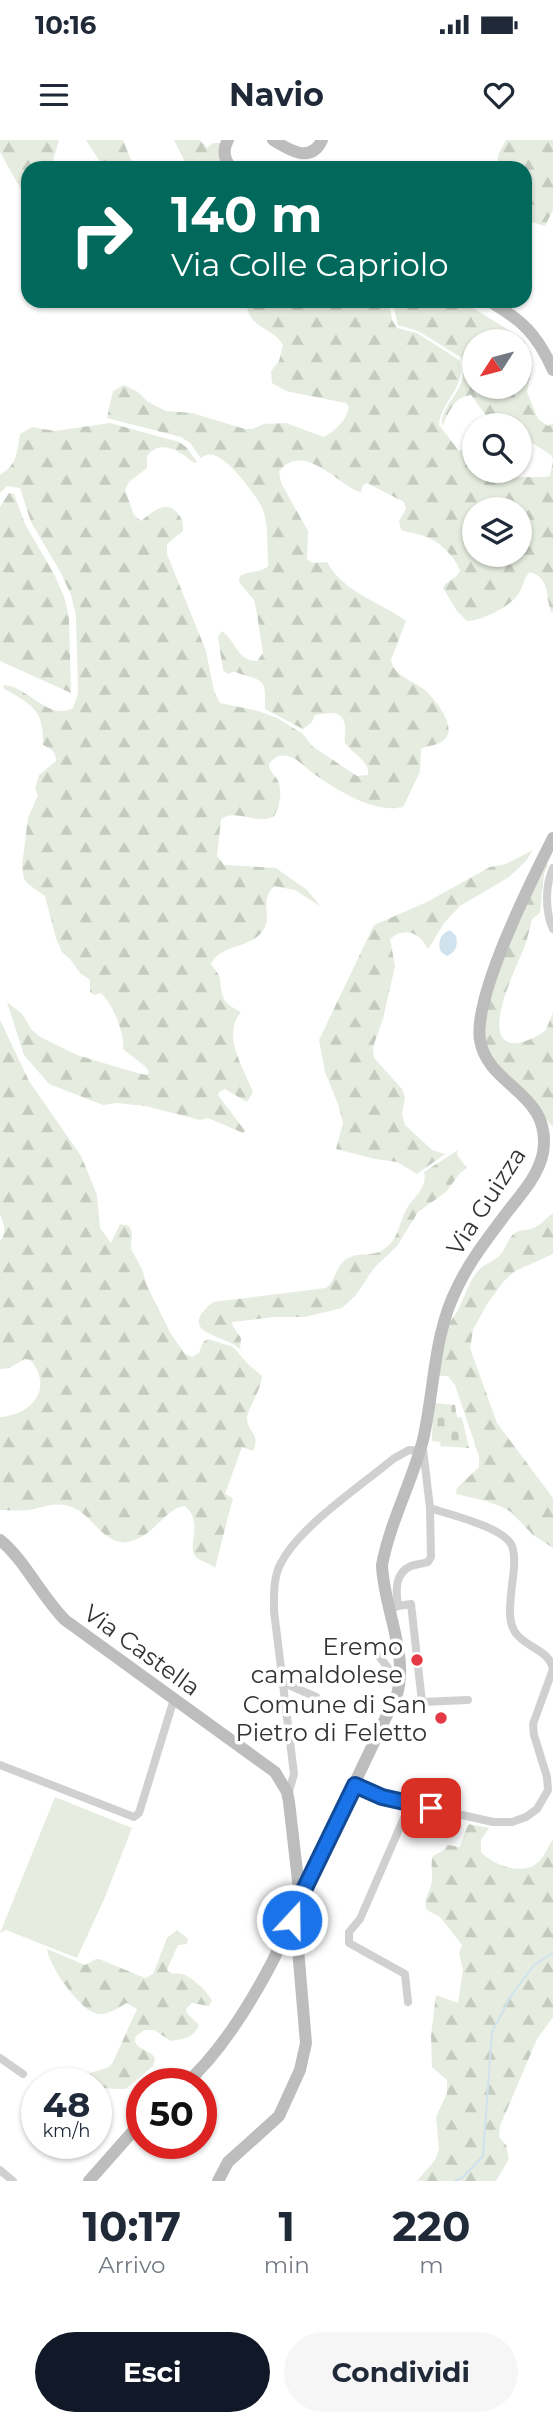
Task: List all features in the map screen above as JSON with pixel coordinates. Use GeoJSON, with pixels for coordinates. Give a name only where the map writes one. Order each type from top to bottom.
{"type":"FeatureCollection","features":[{"type":"Feature","properties":{"kind":"main road"},"geometry":{"type":"LineString","coordinates":[[227,161],[224,146],[228,140]]}},
{"type":"Feature","properties":{"kind":"main road"},"geometry":{"type":"LineString","coordinates":[[273,140],[291,151],[303,154],[316,149],[322,140]]}},
{"type":"Feature","properties":{"kind":"main road"},"geometry":{"type":"LineString","coordinates":[[501,308],[531,331],[553,370]]}},
{"type":"Feature","properties":{"kind":"main road","name":"Via Guizza"},"geometry":{"type":"LineString","coordinates":[[400,1684],[394,1607],[383,1586],[382,1565],[421,1446],[437,1352],[449,1304],[458,1284],[529,1183],[543,1157],[543,1121],[537,1108],[491,1063],[480,1042],[479,1029],[488,987],[505,942],[551,847]]}},
{"type":"Feature","properties":{"kind":"main road","name":"Via Castella"},"geometry":{"type":"LineString","coordinates":[[0,1540],[65,1620],[263,1762],[282,1782],[288,1796],[300,1898]]}},
{"type":"Feature","properties":{"kind":"main road"},"geometry":{"type":"LineString","coordinates":[[200,2068],[228,2037],[292,1920],[300,1898],[391,1709],[400,1684]]}},
{"type":"Feature","properties":{"kind":"main road"},"geometry":{"type":"LineString","coordinates":[[218,2181],[228,2162],[279,2116],[300,2070],[306,2043],[297,1937],[292,1920]]}},
{"type":"Feature","properties":{"kind":"main road"},"geometry":{"type":"LineString","coordinates":[[89,2181],[126,2139]]}},
{"type":"Feature","properties":{"kind":"street"},"geometry":{"type":"LineString","coordinates":[[553,868],[548,881],[548,909],[553,929]]}},
{"type":"Feature","properties":{"kind":"street"},"geometry":{"type":"LineString","coordinates":[[288,1796],[295,1774],[274,1611],[274,1592],[281,1563],[304,1534],[393,1459],[421,1446],[430,1508],[431,1557],[428,1562],[407,1568],[400,1577],[394,1607],[411,1604],[422,1702],[468,1700]]}},
{"type":"Feature","properties":{"kind":"street"},"geometry":{"type":"LineString","coordinates":[[355,1785],[374,1794],[411,1804],[505,1823],[526,1817],[537,1809],[548,1790],[533,1724],[553,1669],[548,1658],[515,1632],[509,1612],[514,1563],[511,1545],[500,1533],[430,1508]]}},
{"type":"Feature","properties":{"kind":"street"},"geometry":{"type":"LineString","coordinates":[[379,1656],[400,1684]]}},
{"type":"Feature","properties":{"kind":"street"},"geometry":{"type":"LineString","coordinates":[[285,1683],[316,1697]]}},
{"type":"Feature","properties":{"kind":"street"},"geometry":{"type":"LineString","coordinates":[[0,1765],[134,1817],[139,1813],[174,1699]]}},
{"type":"Feature","properties":{"kind":"street"},"geometry":{"type":"LineString","coordinates":[[408,2002],[405,1975],[349,1943],[349,1932],[360,1919],[411,1804]]}},
{"type":"Feature","properties":{"kind":"street"},"geometry":{"type":"LineString","coordinates":[[0,2058],[21,2073]]}},
{"type":"Feature","properties":{"kind":"street"},"geometry":{"type":"LineString","coordinates":[[0,2170],[13,2181]]}},
{"type":"Feature","properties":{"kind":"green space"},"geometry":{"type":"Polygon","coordinates":[[[0,140],[59,140],[53,161],[21,161],[21,190],[0,152],[0,140]]]}},
{"type":"Feature","properties":{"kind":"green space"},"geometry":{"type":"Polygon","coordinates":[[[86,140],[123,140],[131,161],[100,161],[86,140]]]}},
{"type":"Feature","properties":{"kind":"green space"},"geometry":{"type":"Polygon","coordinates":[[[174,140],[200,140],[207,148],[213,143],[223,143],[220,161],[184,161],[174,140]]]}},
{"type":"Feature","properties":{"kind":"green space"},"geometry":{"type":"Polygon","coordinates":[[[506,140],[553,140],[553,210],[545,226],[532,222],[532,161],[498,161],[506,140]]]}},
{"type":"Feature","properties":{"kind":"green space"},"geometry":{"type":"Polygon","coordinates":[[[248,308],[390,308],[392,320],[397,328],[417,333],[459,360],[460,379],[444,408],[439,425],[459,451],[462,449],[462,483],[532,483],[532,477],[550,476],[553,460],[553,611],[552,613],[545,584],[530,572],[519,593],[507,605],[487,616],[467,621],[457,611],[443,588],[460,571],[458,565],[435,541],[401,530],[399,521],[406,509],[404,502],[367,483],[363,485],[361,492],[357,491],[319,466],[308,462],[298,460],[288,463],[279,471],[281,483],[308,531],[307,559],[312,563],[327,562],[334,573],[352,589],[406,621],[391,660],[393,666],[401,675],[431,696],[444,714],[449,728],[442,742],[421,749],[420,772],[403,807],[379,807],[354,798],[320,778],[297,760],[282,755],[269,764],[280,788],[279,803],[274,816],[261,819],[234,815],[221,819],[217,856],[224,865],[276,868],[307,890],[321,907],[295,890],[274,886],[267,898],[267,920],[262,932],[250,941],[221,953],[211,964],[219,977],[224,999],[241,1012],[235,1021],[234,1042],[253,1092],[247,1102],[225,1089],[218,1095],[245,1131],[243,1133],[208,1118],[200,1120],[146,1106],[116,1103],[103,1105],[49,1084],[24,1055],[7,1002],[22,1014],[40,1037],[77,1055],[137,1073],[147,1075],[149,1072],[123,1049],[120,1027],[109,1004],[101,993],[94,995],[90,992],[90,980],[80,973],[62,952],[45,896],[24,879],[22,866],[28,818],[38,795],[35,789],[39,775],[56,761],[56,758],[53,751],[43,745],[41,723],[34,709],[3,688],[4,685],[13,687],[55,710],[73,708],[78,693],[76,616],[71,595],[31,522],[20,488],[7,486],[0,493],[0,475],[13,462],[20,434],[32,427],[55,431],[110,423],[179,442],[186,447],[197,462],[194,463],[171,449],[158,448],[147,456],[147,468],[129,482],[125,490],[134,515],[141,521],[164,507],[174,510],[181,519],[183,531],[167,544],[167,554],[206,651],[214,691],[220,703],[277,718],[303,734],[312,746],[357,776],[368,775],[367,766],[345,743],[345,725],[341,716],[333,713],[315,715],[312,722],[303,729],[265,709],[265,690],[261,682],[236,672],[228,674],[223,670],[218,637],[222,631],[245,658],[257,661],[263,653],[254,600],[239,582],[240,576],[268,566],[265,517],[250,489],[222,459],[212,455],[201,458],[190,443],[181,437],[107,418],[113,391],[124,385],[166,411],[192,413],[245,429],[264,424],[286,423],[324,437],[332,432],[343,421],[349,407],[346,403],[286,391],[272,383],[271,371],[279,361],[283,345],[255,322],[248,308]]]}},
{"type":"Feature","properties":{"kind":"green space"},"geometry":{"type":"Polygon","coordinates":[[[394,308],[473,308],[507,329],[462,329],[462,358],[418,331],[398,325],[394,308]]]}},
{"type":"Feature","properties":{"kind":"green space"},"geometry":{"type":"Polygon","coordinates":[[[462,379],[462,398],[449,411],[442,427],[445,411],[462,379]]]}},
{"type":"Feature","properties":{"kind":"green space"},"geometry":{"type":"Polygon","coordinates":[[[474,399],[530,399],[538,419],[548,426],[553,423],[553,460],[551,455],[532,443],[532,413],[484,413],[474,399]]]}},
{"type":"Feature","properties":{"kind":"green space"},"geometry":{"type":"Polygon","coordinates":[[[9,493],[14,494],[25,524],[64,597],[69,617],[71,693],[0,661],[0,507],[9,493]]]}},
{"type":"Feature","properties":{"kind":"green space"},"geometry":{"type":"Polygon","coordinates":[[[533,850],[509,877],[460,906],[444,923],[429,948],[411,933],[401,933],[390,939],[395,966],[383,1019],[373,1047],[374,1058],[402,1089],[405,1097],[402,1114],[405,1125],[432,1150],[445,1154],[417,1174],[397,1162],[336,1149],[343,1123],[325,1072],[319,1040],[374,925],[427,902],[490,867],[506,864],[533,850]]]}},
{"type":"Feature","properties":{"kind":"green space"},"geometry":{"type":"Polygon","coordinates":[[[547,863],[540,913],[532,919],[504,998],[499,1027],[502,1038],[511,1043],[525,1041],[546,1030],[553,1012],[553,1127],[496,1069],[490,1060],[485,1042],[486,1019],[502,962],[547,863]]]}},
{"type":"Feature","properties":{"kind":"green space"},"geometry":{"type":"Polygon","coordinates":[[[0,1020],[29,1081],[81,1156],[97,1195],[100,1228],[111,1243],[120,1224],[129,1226],[132,1233],[131,1249],[142,1269],[147,1286],[171,1334],[185,1354],[192,1357],[199,1353],[203,1342],[208,1339],[233,1347],[262,1376],[247,1419],[255,1436],[255,1445],[253,1451],[242,1447],[225,1494],[233,1498],[215,1568],[195,1556],[193,1519],[185,1506],[171,1512],[144,1535],[127,1542],[112,1539],[81,1512],[69,1506],[0,1510],[0,1417],[21,1411],[30,1405],[40,1390],[40,1380],[30,1360],[25,1359],[9,1368],[0,1369],[0,1241],[4,1225],[0,1214],[0,1020]]]}},
{"type":"Feature","properties":{"kind":"green space"},"geometry":{"type":"Polygon","coordinates":[[[458,1150],[457,1155],[467,1168],[446,1192],[418,1212],[397,1246],[374,1268],[356,1295],[342,1308],[305,1317],[274,1317],[232,1322],[241,1338],[240,1349],[200,1327],[199,1320],[203,1312],[213,1302],[326,1288],[348,1258],[377,1253],[387,1247],[394,1238],[406,1210],[422,1188],[424,1172],[458,1150]]]}},
{"type":"Feature","properties":{"kind":"green space"},"geometry":{"type":"Polygon","coordinates":[[[553,1213],[553,1254],[515,1271],[504,1281],[473,1330],[470,1348],[497,1423],[553,1498],[553,1548],[533,1535],[511,1512],[486,1501],[456,1494],[457,1488],[479,1467],[479,1456],[455,1385],[448,1376],[435,1376],[445,1326],[455,1315],[473,1277],[500,1255],[515,1233],[534,1228],[553,1213]]]}},
{"type":"Feature","properties":{"kind":"green space"},"geometry":{"type":"Polygon","coordinates":[[[433,1403],[455,1405],[457,1417],[462,1418],[469,1448],[441,1446],[440,1442],[432,1441],[433,1403]]]}},
{"type":"Feature","properties":{"kind":"green space"},"geometry":{"type":"Polygon","coordinates":[[[55,1797],[132,1828],[77,1958],[6,1930],[0,1933],[55,1797]]]}},
{"type":"Feature","properties":{"kind":"green space"},"geometry":{"type":"Polygon","coordinates":[[[468,1824],[489,1828],[481,1840],[481,1852],[486,1857],[500,1865],[516,1869],[531,1867],[537,1863],[553,1840],[553,2017],[537,2039],[500,2126],[499,2137],[506,2145],[509,2159],[496,2181],[417,2181],[435,2160],[439,2149],[436,2117],[447,2093],[447,2080],[432,2067],[431,2036],[436,1995],[458,2003],[463,1970],[459,1953],[462,1945],[440,1917],[427,1910],[426,1898],[431,1884],[433,1856],[447,1845],[460,1847],[468,1824]]]}},
{"type":"Feature","properties":{"kind":"green space"},"geometry":{"type":"Polygon","coordinates":[[[177,1930],[188,1939],[187,1944],[178,1945],[167,1970],[190,1978],[204,1989],[212,2001],[209,2006],[192,2003],[186,2009],[199,2025],[188,2037],[171,2041],[154,2030],[144,2030],[135,2037],[139,2047],[155,2058],[153,2066],[126,2068],[126,2089],[112,2089],[112,2068],[106,2068],[113,2062],[137,2009],[127,2003],[101,2014],[85,2007],[60,1978],[47,1949],[85,1965],[99,1959],[145,1978],[153,1974],[167,1938],[177,1930]]]}},
{"type":"Feature","properties":{"kind":"water"},"geometry":{"type":"Polygon","coordinates":[[[450,930],[456,936],[456,945],[447,956],[441,952],[439,942],[450,930]]]}},
{"type":"Feature","properties":{"kind":"waterway"},"geometry":{"type":"LineString","coordinates":[[455,2181],[463,2177],[483,2156],[492,2032],[511,1996],[534,1965],[553,1953]]}},
{"type":"Feature","properties":{"kind":"place","name":"Eremo camaldolese"},"geometry":{"type":"Point","coordinates":[417,1660]}},
{"type":"Feature","properties":{"kind":"place","name":"Comune di San Pietro di Feletto"},"geometry":{"type":"Point","coordinates":[441,1718]}},
{"type":"Feature","properties":{"kind":"route"},"geometry":{"type":"LineString","coordinates":[[292,1920],[355,1785],[382,1797],[431,1808]]}}]}
